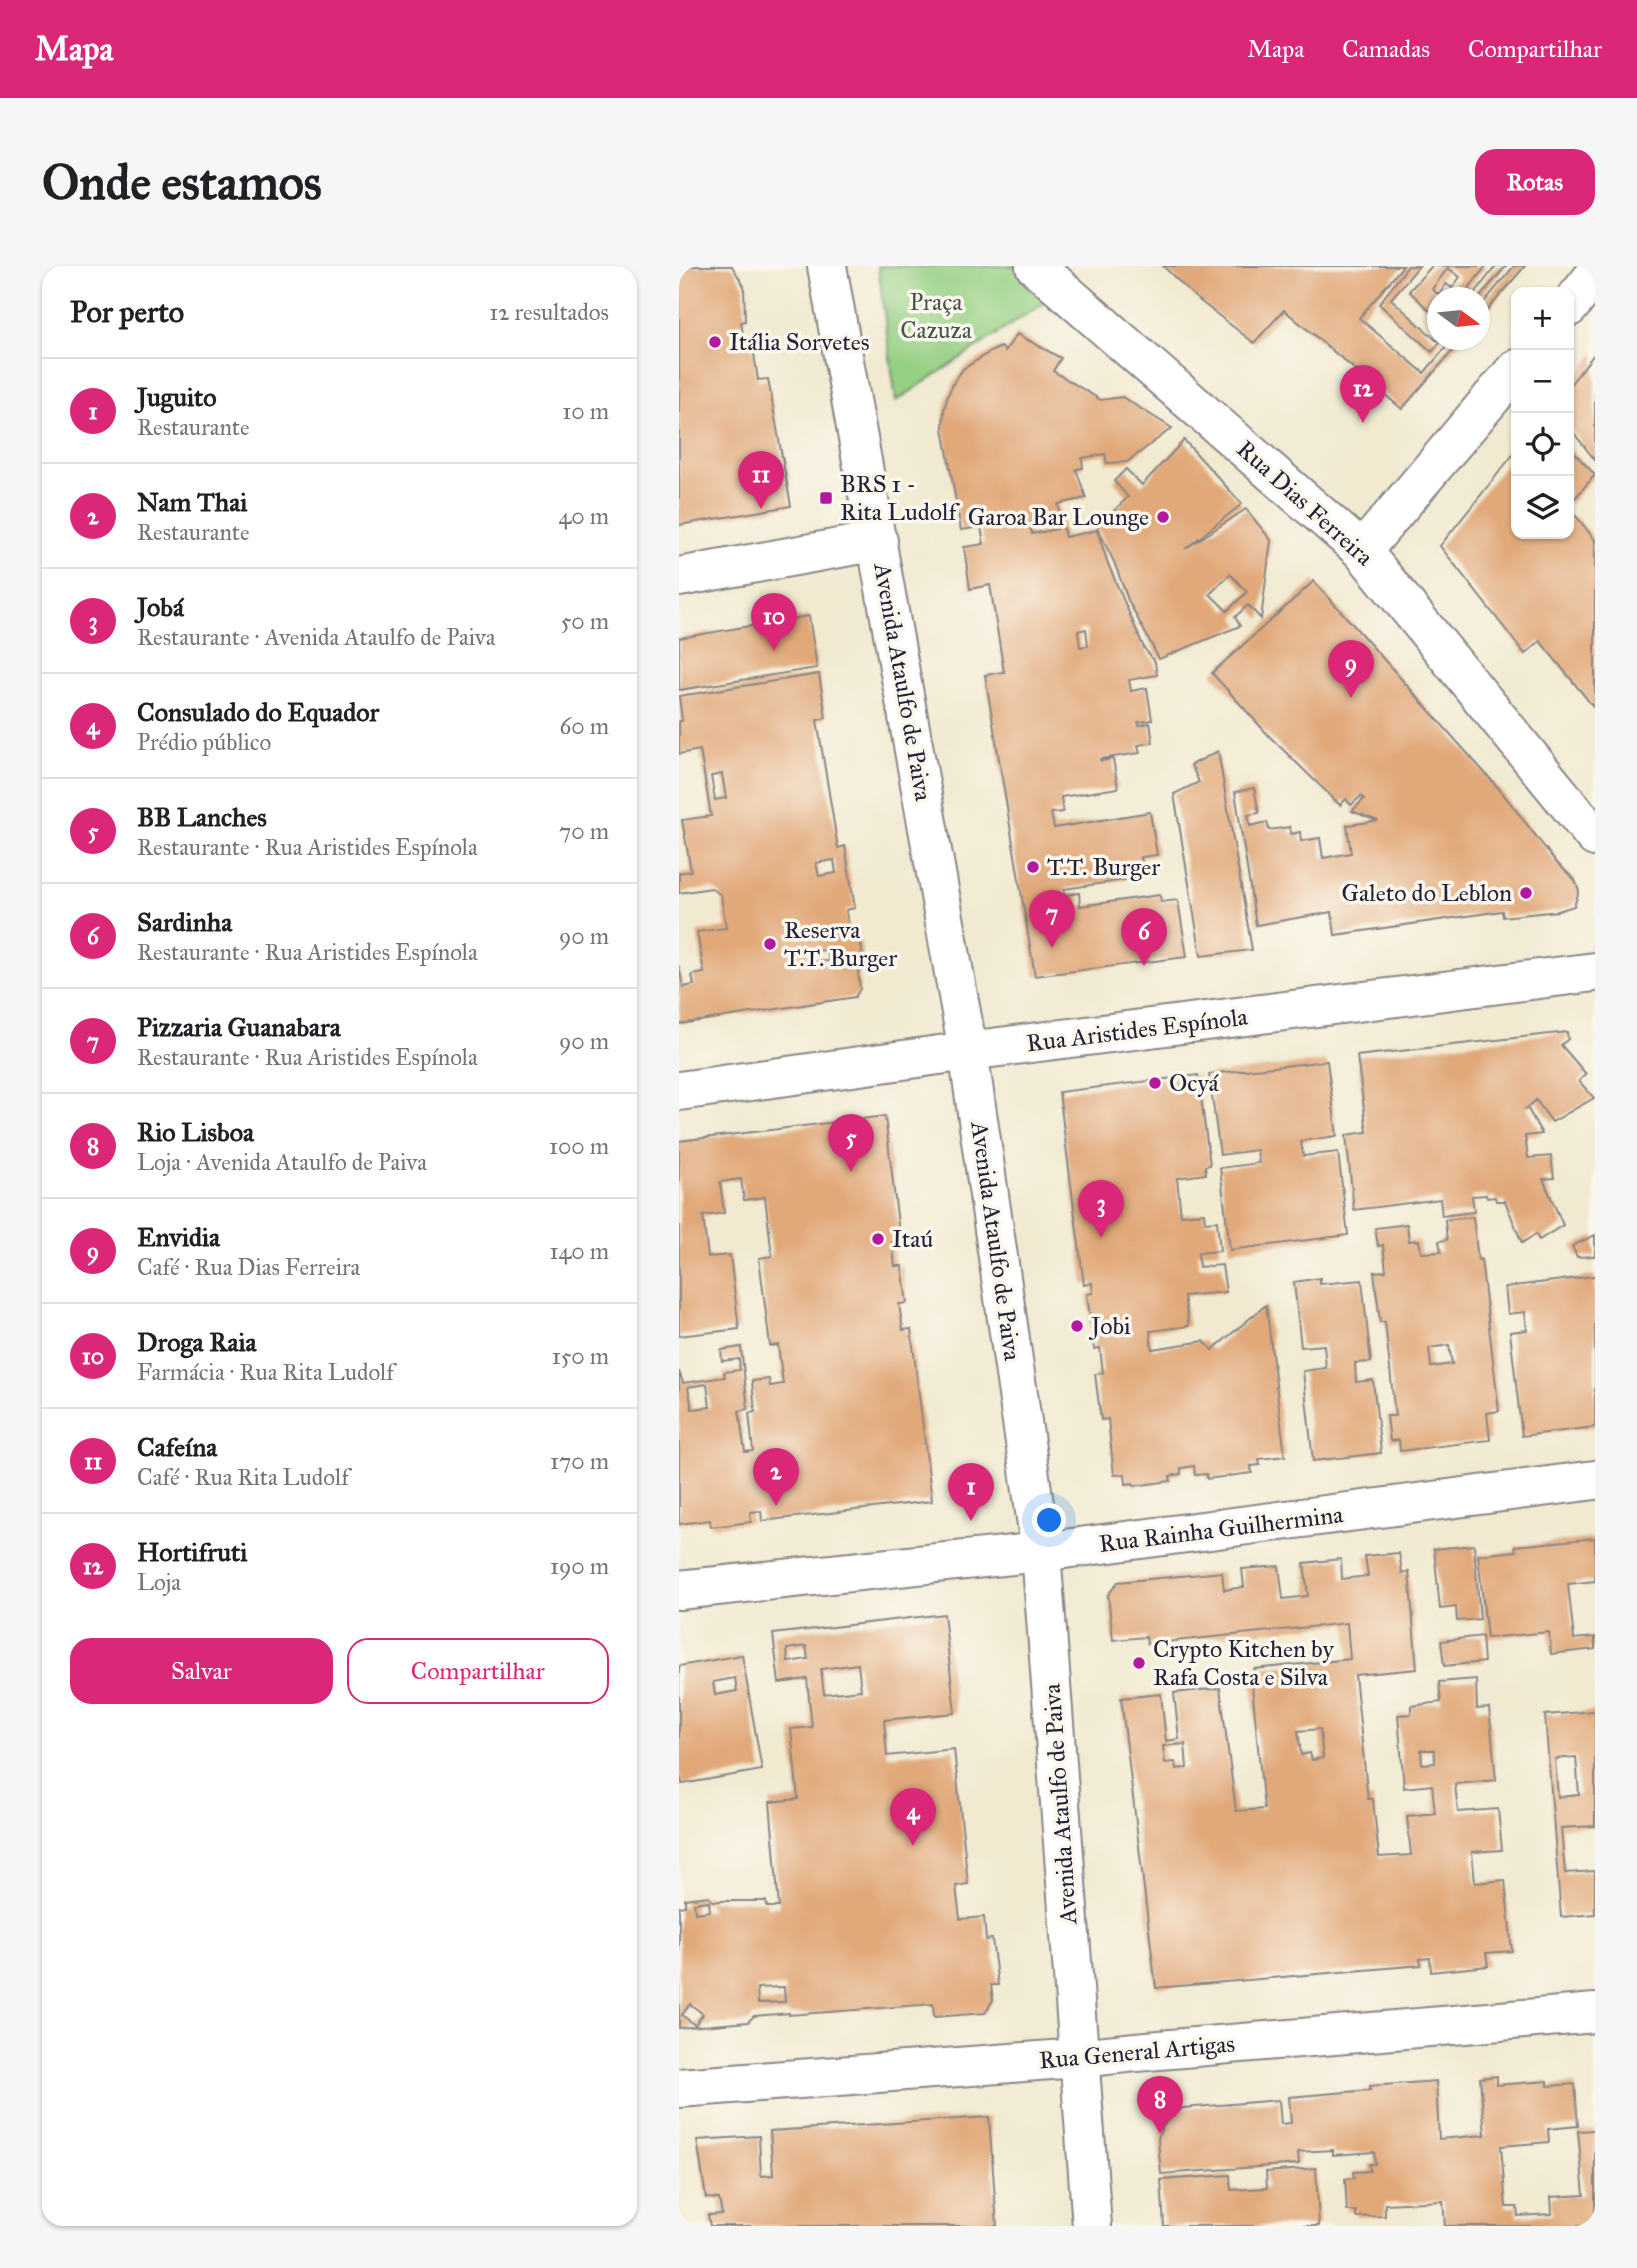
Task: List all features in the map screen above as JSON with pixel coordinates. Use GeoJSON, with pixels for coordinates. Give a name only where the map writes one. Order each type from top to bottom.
{"type":"FeatureCollection","features":[{"type":"Feature","properties":{"kind":"street","name":"Avenida Ataulfo de Paiva"},"geometry":{"type":"LineString","coordinates":[[827,266],[968,1051],[1041,1552],[1093,2226]]}},
{"type":"Feature","properties":{"kind":"street","name":"Rua Dias Ferreira"},"geometry":{"type":"LineString","coordinates":[[1035,266],[1362,551],[1595,837]]}},
{"type":"Feature","properties":{"kind":"street"},"geometry":{"type":"LineString","coordinates":[[1574,301],[1595,275]]}},
{"type":"Feature","properties":{"kind":"street"},"geometry":{"type":"LineString","coordinates":[[1362,551],[1511,375]]}},
{"type":"Feature","properties":{"kind":"street"},"geometry":{"type":"LineString","coordinates":[[679,577],[878,541]]}},
{"type":"Feature","properties":{"kind":"street","name":"Rua Aristides Espínola"},"geometry":{"type":"LineString","coordinates":[[679,1091],[968,1051],[1595,972]]}},
{"type":"Feature","properties":{"kind":"street","name":"Rua Rainha Guilhermina"},"geometry":{"type":"LineString","coordinates":[[679,1590],[1041,1552],[1595,1480]]}},
{"type":"Feature","properties":{"kind":"street","name":"Rua General Artigas"},"geometry":{"type":"LineString","coordinates":[[679,2088],[1079,2058],[1595,2013]]}},
{"type":"Feature","properties":{"kind":"green space","name":"Praça Cazuza"},"geometry":{"type":"Polygon","coordinates":[[[878,266],[1019,266],[1057,294],[896,401],[878,266]]]}},
{"type":"Feature","properties":{"kind":"building"},"geometry":{"type":"Polygon","coordinates":[[[679,266],[732,266],[744,286],[745,321],[741,322],[744,341],[752,340],[758,380],[768,379],[791,506],[679,525],[679,266]]]}},
{"type":"Feature","properties":{"kind":"building"},"geometry":{"type":"Polygon","coordinates":[[[1163,266],[1403,266],[1359,318],[1424,373],[1444,350],[1453,350],[1402,409],[1284,310],[1254,343],[1195,297],[1163,266]]]}},
{"type":"Feature","properties":{"kind":"building"},"geometry":{"type":"Polygon","coordinates":[[[1408,266],[1419,266],[1391,299],[1427,332],[1427,347],[1379,304],[1408,266]]]}},
{"type":"Feature","properties":{"kind":"building"},"geometry":{"type":"Polygon","coordinates":[[[1432,266],[1486,266],[1470,287],[1453,287],[1460,277],[1448,268],[1434,287],[1427,287],[1427,308],[1409,291],[1432,266]]]}},
{"type":"Feature","properties":{"kind":"building"},"geometry":{"type":"Polygon","coordinates":[[[1496,266],[1506,266],[1488,287],[1480,287],[1496,266]]]}},
{"type":"Feature","properties":{"kind":"building"},"geometry":{"type":"Polygon","coordinates":[[[1514,266],[1525,266],[1490,307],[1490,295],[1514,266]]]}},
{"type":"Feature","properties":{"kind":"building"},"geometry":{"type":"Polygon","coordinates":[[[1017,334],[1061,358],[1053,371],[1101,400],[1122,397],[1172,428],[1127,462],[1107,463],[1105,454],[1082,458],[1083,468],[1076,469],[1086,498],[1058,504],[1065,537],[1097,530],[1108,564],[1144,648],[1155,662],[1157,675],[1129,680],[1131,691],[1147,688],[1152,720],[1138,722],[1139,725],[1150,723],[1153,743],[1138,745],[1140,753],[1100,759],[1113,759],[1118,788],[1061,797],[1063,812],[1051,813],[1054,828],[1150,812],[1157,855],[1141,857],[1143,870],[1124,874],[1125,880],[1064,889],[1065,895],[1079,893],[1080,906],[1160,895],[1161,902],[1178,900],[1187,957],[1035,976],[985,675],[1004,672],[990,585],[970,589],[964,547],[984,544],[981,527],[961,530],[943,428],[948,395],[963,369],[1001,347],[1005,351],[1017,334]],[[1055,519],[1029,523],[1032,534],[1057,529],[1055,519]],[[1086,629],[1078,631],[1080,647],[1088,646],[1086,629]]]}},
{"type":"Feature","properties":{"kind":"building"},"geometry":{"type":"Polygon","coordinates":[[[1595,353],[1595,460],[1574,433],[1574,380],[1595,353]]]}},
{"type":"Feature","properties":{"kind":"building"},"geometry":{"type":"Polygon","coordinates":[[[1184,440],[1242,504],[1185,549],[1246,509],[1271,540],[1261,619],[1248,605],[1235,617],[1240,626],[1159,659],[1129,602],[1097,527],[1128,497],[1114,481],[1126,469],[1142,485],[1184,440]],[[1230,574],[1210,594],[1227,611],[1247,592],[1230,574]]]}},
{"type":"Feature","properties":{"kind":"building"},"geometry":{"type":"Polygon","coordinates":[[[1574,452],[1595,475],[1574,499],[1574,452]]]}},
{"type":"Feature","properties":{"kind":"building"},"geometry":{"type":"Polygon","coordinates":[[[1511,457],[1511,539],[1574,539],[1576,516],[1595,540],[1595,709],[1540,641],[1525,654],[1440,546],[1511,457]]]}},
{"type":"Feature","properties":{"kind":"building"},"geometry":{"type":"Polygon","coordinates":[[[1314,581],[1501,791],[1556,862],[1575,880],[1579,891],[1574,906],[1558,911],[1503,917],[1502,911],[1335,935],[1332,912],[1256,925],[1235,792],[1254,788],[1259,813],[1248,815],[1250,826],[1267,822],[1269,830],[1290,827],[1291,834],[1300,832],[1301,841],[1320,838],[1323,858],[1351,853],[1347,825],[1378,821],[1352,811],[1364,799],[1361,796],[1351,805],[1346,799],[1340,805],[1270,737],[1212,673],[1314,581]]]}},
{"type":"Feature","properties":{"kind":"building"},"geometry":{"type":"Polygon","coordinates":[[[809,616],[817,668],[679,690],[679,638],[809,616]]]}},
{"type":"Feature","properties":{"kind":"building"},"geometry":{"type":"Polygon","coordinates":[[[819,674],[826,718],[817,720],[838,848],[845,846],[855,908],[846,910],[849,929],[858,927],[865,969],[858,971],[860,989],[855,997],[679,1024],[679,966],[683,987],[694,985],[692,975],[704,973],[697,932],[726,928],[721,895],[711,888],[679,893],[679,873],[691,871],[682,820],[711,816],[700,750],[679,754],[679,721],[682,721],[679,696],[819,674]],[[722,774],[711,776],[715,800],[726,798],[722,774]],[[834,860],[816,863],[819,876],[836,873],[834,860]],[[827,950],[810,951],[811,962],[829,961],[827,950]]]}},
{"type":"Feature","properties":{"kind":"building"},"geometry":{"type":"Polygon","coordinates":[[[1218,751],[1252,950],[1201,956],[1174,794],[1199,782],[1191,765],[1218,751]]]}},
{"type":"Feature","properties":{"kind":"building"},"geometry":{"type":"Polygon","coordinates":[[[1567,1032],[1568,1039],[1561,1045],[1586,1074],[1579,1081],[1594,1098],[1552,1122],[1536,1100],[1526,1109],[1542,1134],[1525,1136],[1528,1158],[1551,1156],[1554,1178],[1543,1179],[1563,1225],[1539,1240],[1536,1234],[1522,1243],[1505,1201],[1496,1201],[1495,1197],[1487,1198],[1486,1195],[1472,1196],[1474,1212],[1442,1216],[1440,1199],[1354,1210],[1346,1135],[1367,1132],[1357,1056],[1567,1032]]]}},
{"type":"Feature","properties":{"kind":"building"},"geometry":{"type":"Polygon","coordinates":[[[1327,1061],[1337,1136],[1301,1141],[1303,1156],[1338,1152],[1348,1235],[1230,1250],[1220,1168],[1259,1163],[1257,1150],[1220,1155],[1209,1074],[1327,1061]]]}},
{"type":"Feature","properties":{"kind":"building"},"geometry":{"type":"Polygon","coordinates":[[[1198,1075],[1210,1165],[1205,1166],[1206,1174],[1177,1178],[1181,1215],[1204,1213],[1205,1222],[1217,1221],[1220,1251],[1198,1253],[1199,1267],[1222,1265],[1226,1292],[1184,1296],[1189,1326],[1150,1331],[1152,1349],[1204,1341],[1212,1350],[1266,1305],[1285,1456],[1259,1459],[1260,1465],[1251,1466],[1252,1473],[1207,1479],[1206,1474],[1195,1475],[1194,1466],[1181,1468],[1181,1474],[1170,1476],[1171,1481],[1134,1486],[1133,1483],[1126,1484],[1125,1474],[1114,1475],[1108,1419],[1101,1420],[1095,1374],[1103,1373],[1100,1348],[1094,1349],[1087,1294],[1093,1293],[1092,1283],[1084,1285],[1059,1092],[1198,1075]]]}},
{"type":"Feature","properties":{"kind":"building"},"geometry":{"type":"Polygon","coordinates":[[[885,1116],[900,1241],[892,1242],[895,1266],[902,1266],[907,1303],[899,1304],[903,1330],[911,1329],[932,1501],[762,1521],[761,1511],[750,1512],[751,1522],[711,1527],[710,1520],[679,1524],[679,1371],[683,1383],[725,1377],[724,1372],[740,1370],[739,1359],[722,1361],[721,1350],[741,1347],[748,1409],[739,1411],[745,1452],[753,1451],[749,1413],[755,1412],[752,1381],[769,1379],[770,1386],[783,1384],[778,1345],[770,1346],[759,1258],[772,1256],[765,1197],[744,1200],[741,1179],[720,1182],[724,1213],[703,1216],[708,1257],[730,1255],[739,1329],[679,1336],[679,1141],[885,1116]],[[707,1384],[688,1387],[692,1409],[710,1407],[707,1384]]]}},
{"type":"Feature","properties":{"kind":"building"},"geometry":{"type":"Polygon","coordinates":[[[1473,1217],[1478,1260],[1481,1259],[1499,1411],[1487,1413],[1490,1440],[1400,1451],[1399,1440],[1390,1441],[1387,1416],[1395,1416],[1385,1322],[1380,1322],[1374,1272],[1386,1271],[1383,1245],[1378,1246],[1375,1228],[1407,1224],[1409,1241],[1419,1240],[1421,1253],[1441,1252],[1439,1241],[1447,1240],[1445,1220],[1473,1217]],[[1449,1345],[1429,1348],[1431,1367],[1452,1364],[1449,1345]]]}},
{"type":"Feature","properties":{"kind":"building"},"geometry":{"type":"Polygon","coordinates":[[[1595,1235],[1595,1256],[1577,1257],[1572,1246],[1595,1235]]]}},
{"type":"Feature","properties":{"kind":"building"},"geometry":{"type":"Polygon","coordinates":[[[1595,1276],[1595,1427],[1522,1436],[1510,1332],[1527,1330],[1525,1312],[1508,1314],[1505,1287],[1595,1276]]]}},
{"type":"Feature","properties":{"kind":"building"},"geometry":{"type":"Polygon","coordinates":[[[1320,1278],[1320,1284],[1362,1280],[1371,1362],[1355,1363],[1356,1382],[1373,1380],[1381,1453],[1313,1461],[1303,1371],[1326,1368],[1324,1345],[1301,1347],[1294,1282],[1320,1278]]]}},
{"type":"Feature","properties":{"kind":"building"},"geometry":{"type":"Polygon","coordinates":[[[1595,1538],[1595,1581],[1568,1584],[1574,1639],[1595,1637],[1595,1649],[1551,1654],[1549,1632],[1487,1638],[1478,1555],[1516,1551],[1515,1546],[1595,1538]]]}},
{"type":"Feature","properties":{"kind":"building"},"geometry":{"type":"Polygon","coordinates":[[[1474,1545],[1480,1619],[1457,1621],[1456,1607],[1440,1609],[1434,1549],[1474,1545]]]}},
{"type":"Feature","properties":{"kind":"building"},"geometry":{"type":"Polygon","coordinates":[[[1399,1553],[1402,1573],[1409,1572],[1417,1669],[1355,1675],[1368,1799],[1373,1799],[1379,1857],[1411,1855],[1407,1816],[1435,1813],[1432,1785],[1404,1788],[1398,1715],[1411,1714],[1411,1706],[1441,1702],[1439,1682],[1476,1679],[1477,1709],[1489,1708],[1496,1780],[1455,1784],[1458,1812],[1498,1809],[1502,1850],[1472,1852],[1475,1883],[1505,1880],[1512,1951],[1486,1953],[1488,1966],[1431,1972],[1430,1958],[1420,1959],[1421,1965],[1156,1988],[1121,1698],[1161,1694],[1166,1741],[1179,1739],[1174,1693],[1220,1688],[1236,1811],[1264,1809],[1252,1685],[1256,1685],[1254,1669],[1350,1659],[1347,1623],[1147,1644],[1146,1637],[1113,1640],[1108,1595],[1118,1582],[1222,1572],[1224,1590],[1244,1587],[1242,1569],[1279,1566],[1283,1599],[1308,1596],[1304,1563],[1341,1559],[1342,1579],[1368,1576],[1365,1556],[1399,1553]],[[1320,1729],[1298,1731],[1301,1755],[1310,1753],[1312,1760],[1323,1758],[1320,1729]],[[1185,1744],[1163,1746],[1165,1763],[1175,1762],[1176,1769],[1187,1768],[1185,1744]],[[1421,1750],[1422,1764],[1435,1763],[1434,1750],[1421,1750]]]}},
{"type":"Feature","properties":{"kind":"building"},"geometry":{"type":"Polygon","coordinates":[[[944,1614],[955,1713],[884,1720],[887,1756],[954,1749],[968,1884],[956,1886],[960,1919],[984,1917],[986,1940],[992,1939],[998,1985],[991,1985],[993,2000],[985,2013],[934,2017],[933,2004],[754,2016],[748,2022],[679,2028],[679,1907],[685,1906],[685,1899],[709,1896],[712,1901],[766,1901],[767,1907],[779,1907],[770,1802],[798,1799],[791,1729],[812,1727],[807,1679],[779,1683],[773,1634],[944,1614]],[[806,1646],[787,1649],[788,1662],[808,1659],[806,1646]],[[858,1664],[821,1669],[824,1694],[861,1690],[858,1664]],[[709,1901],[694,1903],[695,1913],[710,1911],[709,1901]],[[784,1987],[757,1988],[758,2003],[785,2002],[784,1987]],[[690,2004],[682,2015],[695,2025],[703,2014],[690,2004]]]}},
{"type":"Feature","properties":{"kind":"building"},"geometry":{"type":"Polygon","coordinates":[[[1482,1636],[1484,1662],[1444,1666],[1441,1641],[1482,1636]]]}},
{"type":"Feature","properties":{"kind":"building"},"geometry":{"type":"Polygon","coordinates":[[[742,1655],[762,1770],[682,1784],[679,1770],[679,1666],[742,1655]],[[735,1678],[713,1682],[715,1695],[737,1691],[735,1678]]]}},
{"type":"Feature","properties":{"kind":"building"},"geometry":{"type":"Polygon","coordinates":[[[1595,1711],[1595,1826],[1561,1828],[1565,1873],[1595,1871],[1595,1914],[1561,1917],[1545,1715],[1595,1711]],[[1576,1757],[1555,1759],[1558,1797],[1579,1795],[1576,1757]]]}},
{"type":"Feature","properties":{"kind":"building"},"geometry":{"type":"Polygon","coordinates":[[[1497,2076],[1497,2085],[1548,2081],[1548,2086],[1575,2084],[1578,2126],[1548,2129],[1549,2142],[1501,2146],[1506,2207],[1517,2207],[1518,2216],[1552,2214],[1551,2197],[1584,2195],[1578,2131],[1595,2130],[1595,2226],[1445,2226],[1443,2201],[1385,2204],[1385,2216],[1356,2217],[1356,2211],[1347,2211],[1345,2179],[1354,2178],[1353,2172],[1370,2171],[1369,2164],[1375,2164],[1374,2152],[1333,2155],[1333,2150],[1298,2152],[1299,2164],[1161,2174],[1158,2139],[1161,2129],[1170,2116],[1183,2108],[1279,2100],[1281,2124],[1291,2123],[1289,2097],[1370,2090],[1370,2086],[1436,2081],[1439,2139],[1485,2135],[1480,2078],[1497,2076]]]}},
{"type":"Feature","properties":{"kind":"building"},"geometry":{"type":"Polygon","coordinates":[[[989,2117],[997,2226],[710,2226],[708,2215],[722,2214],[719,2199],[706,2198],[697,2140],[759,2136],[761,2176],[773,2175],[770,2131],[989,2117]]]}},
{"type":"Feature","properties":{"kind":"building"},"geometry":{"type":"Polygon","coordinates":[[[1316,2168],[1319,2226],[1164,2226],[1161,2180],[1230,2175],[1231,2190],[1267,2188],[1266,2172],[1316,2168]]]}},
{"type":"Feature","properties":{"kind":"place","name":"Itália Sorvetes"},"geometry":{"type":"Point","coordinates":[715,342]}},
{"type":"Feature","properties":{"kind":"place","name":"Hortifruti"},"geometry":{"type":"Point","coordinates":[1363,423]}},
{"type":"Feature","properties":{"kind":"place","name":"BRS 1 - Rita Ludolf"},"geometry":{"type":"Point","coordinates":[826,498]}},
{"type":"Feature","properties":{"kind":"place","name":"Cafeína"},"geometry":{"type":"Point","coordinates":[761,509]}},
{"type":"Feature","properties":{"kind":"place","name":"Garoa Bar Lounge"},"geometry":{"type":"Point","coordinates":[1163,517]}},
{"type":"Feature","properties":{"kind":"place","name":"Droga Raia"},"geometry":{"type":"Point","coordinates":[774,651]}},
{"type":"Feature","properties":{"kind":"place","name":"Envidia"},"geometry":{"type":"Point","coordinates":[1351,698]}},
{"type":"Feature","properties":{"kind":"place","name":"T.T. Burger"},"geometry":{"type":"Point","coordinates":[1033,867]}},
{"type":"Feature","properties":{"kind":"place","name":"Galeto do Leblon"},"geometry":{"type":"Point","coordinates":[1526,893]}},
{"type":"Feature","properties":{"kind":"place","name":"Reserva T.T. Burger"},"geometry":{"type":"Point","coordinates":[770,944]}},
{"type":"Feature","properties":{"kind":"place","name":"Pizzaria Guanabara"},"geometry":{"type":"Point","coordinates":[1052,948]}},
{"type":"Feature","properties":{"kind":"place","name":"Sardinha"},"geometry":{"type":"Point","coordinates":[1144,966]}},
{"type":"Feature","properties":{"kind":"place","name":"Ocyá"},"geometry":{"type":"Point","coordinates":[1155,1083]}},
{"type":"Feature","properties":{"kind":"place","name":"BB Lanches"},"geometry":{"type":"Point","coordinates":[851,1172]}},
{"type":"Feature","properties":{"kind":"place","name":"Jobá"},"geometry":{"type":"Point","coordinates":[1101,1238]}},
{"type":"Feature","properties":{"kind":"place","name":"Itaú"},"geometry":{"type":"Point","coordinates":[878,1239]}},
{"type":"Feature","properties":{"kind":"place","name":"Jobi"},"geometry":{"type":"Point","coordinates":[1077,1326]}},
{"type":"Feature","properties":{"kind":"place","name":"Nam Thai"},"geometry":{"type":"Point","coordinates":[776,1506]}},
{"type":"Feature","properties":{"kind":"place","name":"Juguito"},"geometry":{"type":"Point","coordinates":[971,1521]}},
{"type":"Feature","properties":{"kind":"place","name":"Crypto Kitchen by Rafa Costa e Silva"},"geometry":{"type":"Point","coordinates":[1139,1663]}},
{"type":"Feature","properties":{"kind":"place","name":"Consulado do Equador"},"geometry":{"type":"Point","coordinates":[913,1846]}},
{"type":"Feature","properties":{"kind":"place","name":"Rio Lisboa"},"geometry":{"type":"Point","coordinates":[1160,2134]}}]}
